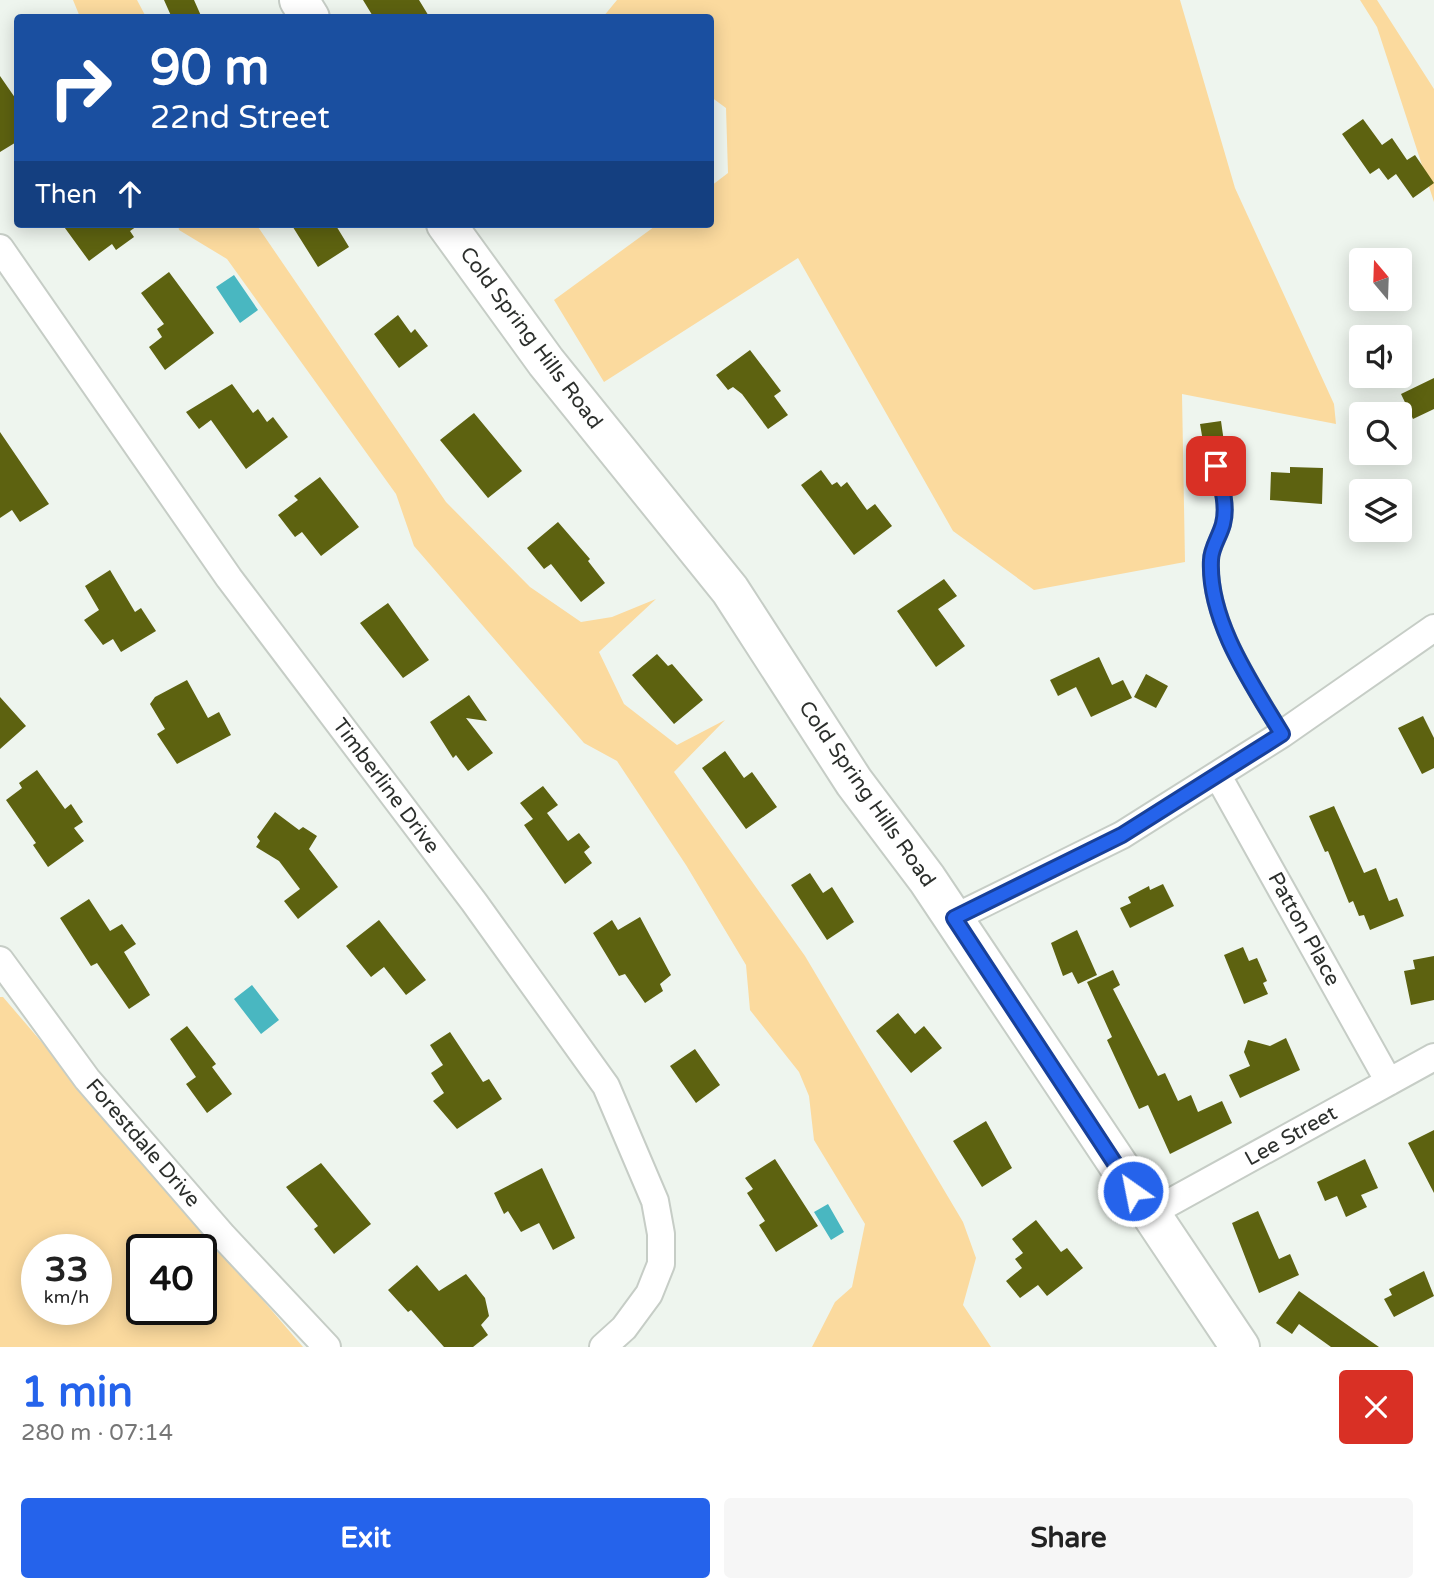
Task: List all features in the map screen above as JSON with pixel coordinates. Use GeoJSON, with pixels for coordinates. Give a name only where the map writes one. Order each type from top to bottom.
{"type":"FeatureCollection","features":[{"type":"Feature","properties":{"kind":"street","name":"Cold Spring Hills Road"},"geometry":{"type":"LineString","coordinates":[[449,228],[546,362],[730,590],[854,782],[954,918],[1240,1347]]}},
{"type":"Feature","properties":{"kind":"street","name":"Timberline Drive"},"geometry":{"type":"LineString","coordinates":[[0,248],[229,578],[474,902],[606,1086],[655,1201],[661,1234],[661,1264],[649,1294],[624,1328],[603,1347]]}},
{"type":"Feature","properties":{"kind":"street"},"geometry":{"type":"LineString","coordinates":[[954,918],[1122,835],[1282,734],[1434,628]]}},
{"type":"Feature","properties":{"kind":"street","name":"Patton Place"},"geometry":{"type":"LineString","coordinates":[[1218,776],[1389,1082]]}},
{"type":"Feature","properties":{"kind":"street","name":"Forestdale Drive"},"geometry":{"type":"LineString","coordinates":[[4,975],[87,1079],[223,1236],[327,1347]]}},
{"type":"Feature","properties":{"kind":"street","name":"Lee Street"},"geometry":{"type":"LineString","coordinates":[[1149,1214],[1434,1057]]}},
{"type":"Feature","properties":{"kind":"lane"},"geometry":{"type":"LineString","coordinates":[[1216,466],[1224,500],[1224,521],[1211,559],[1217,608],[1238,655],[1282,734]]}},
{"type":"Feature","properties":{"kind":"shaded area"},"geometry":{"type":"Polygon","coordinates":[[[73,0],[137,0],[144,14],[79,14],[73,0]]]}},
{"type":"Feature","properties":{"kind":"shaded area"},"geometry":{"type":"Polygon","coordinates":[[[617,0],[1180,0],[1235,188],[1334,404],[1336,424],[1182,394],[1185,562],[1034,590],[953,531],[798,258],[604,382],[554,300],[653,228],[714,228],[714,184],[728,173],[726,108],[714,99],[714,14],[605,14],[617,0]]]}},
{"type":"Feature","properties":{"kind":"shaded area"},"geometry":{"type":"Polygon","coordinates":[[[1360,0],[1377,0],[1434,89],[1434,202],[1377,27],[1360,0]]]}},
{"type":"Feature","properties":{"kind":"shaded area"},"geometry":{"type":"Polygon","coordinates":[[[259,228],[446,502],[530,587],[581,622],[612,617],[656,599],[599,652],[624,704],[677,745],[725,720],[674,772],[805,956],[963,1222],[976,1258],[963,1305],[991,1347],[812,1347],[835,1302],[852,1287],[865,1224],[814,1140],[809,1096],[799,1072],[750,1010],[746,965],[686,865],[617,761],[584,743],[414,546],[396,494],[227,259],[179,230],[259,228]]]}},
{"type":"Feature","properties":{"kind":"shaded area"},"geometry":{"type":"Polygon","coordinates":[[[0,997],[3,997],[206,1234],[126,1234],[126,1325],[217,1325],[217,1247],[303,1347],[0,1347],[0,997]]]}},
{"type":"Feature","properties":{"kind":"water"},"geometry":{"type":"Polygon","coordinates":[[[234,275],[258,310],[240,323],[216,287],[234,275]]]}},
{"type":"Feature","properties":{"kind":"water"},"geometry":{"type":"Polygon","coordinates":[[[252,985],[279,1020],[261,1034],[234,999],[252,985]]]}},
{"type":"Feature","properties":{"kind":"water"},"geometry":{"type":"Polygon","coordinates":[[[828,1204],[844,1232],[831,1240],[814,1212],[828,1204]]]}},
{"type":"Feature","properties":{"kind":"building"},"geometry":{"type":"Polygon","coordinates":[[[164,0],[194,0],[200,14],[170,14],[164,0]]]}},
{"type":"Feature","properties":{"kind":"building"},"geometry":{"type":"Polygon","coordinates":[[[363,0],[419,0],[428,14],[372,14],[363,0]]]}},
{"type":"Feature","properties":{"kind":"building"},"geometry":{"type":"Polygon","coordinates":[[[0,76],[14,96],[14,143],[0,152],[0,76]]]}},
{"type":"Feature","properties":{"kind":"building"},"geometry":{"type":"Polygon","coordinates":[[[1363,119],[1382,145],[1392,138],[1407,160],[1415,155],[1434,183],[1413,198],[1396,174],[1388,180],[1379,168],[1370,174],[1342,134],[1363,119]]]}},
{"type":"Feature","properties":{"kind":"building"},"geometry":{"type":"Polygon","coordinates":[[[65,228],[134,228],[130,231],[134,237],[116,250],[112,244],[89,261],[65,228]]]}},
{"type":"Feature","properties":{"kind":"building"},"geometry":{"type":"Polygon","coordinates":[[[294,228],[337,228],[349,247],[318,267],[294,228]]]}},
{"type":"Feature","properties":{"kind":"building"},"geometry":{"type":"Polygon","coordinates":[[[169,272],[214,333],[165,370],[149,347],[162,337],[157,329],[164,324],[141,293],[169,272]]]}},
{"type":"Feature","properties":{"kind":"building"},"geometry":{"type":"Polygon","coordinates":[[[398,315],[411,333],[415,329],[428,346],[399,368],[374,334],[398,315]]]}},
{"type":"Feature","properties":{"kind":"building"},"geometry":{"type":"Polygon","coordinates":[[[750,350],[781,391],[774,396],[788,415],[768,429],[742,394],[733,387],[728,390],[716,375],[750,350]]]}},
{"type":"Feature","properties":{"kind":"building"},"geometry":{"type":"Polygon","coordinates":[[[1434,378],[1434,409],[1413,419],[1412,402],[1405,402],[1401,394],[1434,378]]]}},
{"type":"Feature","properties":{"kind":"building"},"geometry":{"type":"Polygon","coordinates":[[[232,384],[253,413],[258,409],[267,422],[273,417],[288,437],[246,469],[211,420],[199,429],[186,412],[232,384]]]}},
{"type":"Feature","properties":{"kind":"building"},"geometry":{"type":"Polygon","coordinates":[[[474,413],[522,471],[488,498],[440,440],[474,413]]]}},
{"type":"Feature","properties":{"kind":"building"},"geometry":{"type":"Polygon","coordinates":[[[1221,421],[1226,456],[1206,459],[1200,424],[1221,421]]]}},
{"type":"Feature","properties":{"kind":"building"},"geometry":{"type":"Polygon","coordinates":[[[0,432],[49,504],[20,522],[12,510],[0,518],[0,432]]]}},
{"type":"Feature","properties":{"kind":"building"},"geometry":{"type":"Polygon","coordinates":[[[1290,467],[1323,468],[1322,504],[1270,500],[1271,472],[1290,473],[1290,467]]]}},
{"type":"Feature","properties":{"kind":"building"},"geometry":{"type":"Polygon","coordinates":[[[821,470],[832,485],[837,482],[841,487],[847,482],[867,510],[875,504],[892,526],[854,555],[801,485],[821,470]]]}},
{"type":"Feature","properties":{"kind":"building"},"geometry":{"type":"Polygon","coordinates":[[[320,477],[359,527],[321,556],[302,532],[295,537],[278,515],[298,500],[294,496],[320,477]]]}},
{"type":"Feature","properties":{"kind":"building"},"geometry":{"type":"Polygon","coordinates":[[[558,522],[590,559],[588,561],[605,583],[581,602],[551,564],[544,569],[527,548],[558,522]]]}},
{"type":"Feature","properties":{"kind":"building"},"geometry":{"type":"Polygon","coordinates":[[[110,570],[135,612],[141,608],[156,631],[121,652],[113,639],[103,645],[84,620],[99,610],[85,586],[110,570]]]}},
{"type":"Feature","properties":{"kind":"building"},"geometry":{"type":"Polygon","coordinates":[[[944,579],[957,596],[938,609],[965,646],[936,667],[897,611],[944,579]]]}},
{"type":"Feature","properties":{"kind":"building"},"geometry":{"type":"Polygon","coordinates":[[[388,603],[429,660],[403,678],[360,623],[388,603]]]}},
{"type":"Feature","properties":{"kind":"building"},"geometry":{"type":"Polygon","coordinates":[[[657,654],[668,666],[672,664],[703,700],[674,724],[632,675],[657,654]]]}},
{"type":"Feature","properties":{"kind":"building"},"geometry":{"type":"Polygon","coordinates":[[[1099,657],[1112,685],[1123,680],[1132,698],[1091,717],[1076,687],[1058,696],[1050,680],[1099,657]]]}},
{"type":"Feature","properties":{"kind":"building"},"geometry":{"type":"Polygon","coordinates":[[[1146,674],[1168,686],[1156,708],[1134,697],[1146,674]]]}},
{"type":"Feature","properties":{"kind":"building"},"geometry":{"type":"Polygon","coordinates":[[[187,680],[208,718],[219,712],[231,735],[177,764],[157,734],[165,729],[150,704],[155,697],[187,680]]]}},
{"type":"Feature","properties":{"kind":"building"},"geometry":{"type":"Polygon","coordinates":[[[469,695],[487,721],[466,718],[493,753],[468,771],[456,755],[453,758],[430,722],[469,695]]]}},
{"type":"Feature","properties":{"kind":"building"},"geometry":{"type":"Polygon","coordinates":[[[0,697],[26,726],[0,749],[0,697]]]}},
{"type":"Feature","properties":{"kind":"building"},"geometry":{"type":"Polygon","coordinates":[[[1423,716],[1434,738],[1434,768],[1422,774],[1398,728],[1423,716]]]}},
{"type":"Feature","properties":{"kind":"building"},"geometry":{"type":"Polygon","coordinates":[[[725,751],[744,778],[752,772],[777,807],[746,829],[702,768],[725,751]]]}},
{"type":"Feature","properties":{"kind":"building"},"geometry":{"type":"Polygon","coordinates":[[[37,770],[65,809],[71,804],[83,822],[74,828],[84,841],[48,867],[33,845],[36,843],[6,800],[22,788],[19,783],[37,770]]]}},
{"type":"Feature","properties":{"kind":"building"},"geometry":{"type":"Polygon","coordinates":[[[543,786],[558,805],[547,813],[568,841],[579,833],[590,847],[584,852],[592,863],[565,884],[524,825],[533,819],[520,803],[543,786]]]}},
{"type":"Feature","properties":{"kind":"building"},"geometry":{"type":"Polygon","coordinates":[[[1334,806],[1364,873],[1376,868],[1389,901],[1397,898],[1404,916],[1370,930],[1364,915],[1359,916],[1353,901],[1349,903],[1328,851],[1325,852],[1309,816],[1334,806]]]}},
{"type":"Feature","properties":{"kind":"building"},"geometry":{"type":"Polygon","coordinates":[[[275,812],[299,830],[303,827],[317,836],[309,849],[338,887],[298,919],[284,901],[300,889],[279,861],[256,847],[260,841],[257,837],[275,812]]]}},
{"type":"Feature","properties":{"kind":"building"},"geometry":{"type":"Polygon","coordinates":[[[810,873],[823,893],[832,887],[854,922],[827,940],[791,885],[810,873]]]}},
{"type":"Feature","properties":{"kind":"building"},"geometry":{"type":"Polygon","coordinates":[[[1163,884],[1174,906],[1130,928],[1120,908],[1131,903],[1128,897],[1149,886],[1150,890],[1163,884]]]}},
{"type":"Feature","properties":{"kind":"building"},"geometry":{"type":"Polygon","coordinates":[[[89,899],[110,931],[122,924],[136,944],[124,952],[150,995],[129,1009],[97,963],[91,966],[60,918],[89,899]]]}},
{"type":"Feature","properties":{"kind":"building"},"geometry":{"type":"Polygon","coordinates":[[[640,917],[671,975],[660,984],[663,991],[645,1003],[625,974],[619,976],[593,933],[612,920],[618,930],[640,917]]]}},
{"type":"Feature","properties":{"kind":"building"},"geometry":{"type":"Polygon","coordinates":[[[379,920],[426,980],[406,995],[384,967],[371,977],[346,946],[379,920]]]}},
{"type":"Feature","properties":{"kind":"building"},"geometry":{"type":"Polygon","coordinates":[[[1077,930],[1097,975],[1078,984],[1072,972],[1063,976],[1051,943],[1077,930]]]}},
{"type":"Feature","properties":{"kind":"building"},"geometry":{"type":"Polygon","coordinates":[[[1243,947],[1249,961],[1257,958],[1267,981],[1263,983],[1268,994],[1244,1004],[1224,955],[1243,947]]]}},
{"type":"Feature","properties":{"kind":"building"},"geometry":{"type":"Polygon","coordinates":[[[1434,956],[1434,1000],[1411,1005],[1404,971],[1415,969],[1413,960],[1434,956]]]}},
{"type":"Feature","properties":{"kind":"building"},"geometry":{"type":"Polygon","coordinates":[[[1113,970],[1120,985],[1113,989],[1158,1076],[1165,1073],[1178,1101],[1191,1095],[1198,1112],[1222,1101],[1232,1123],[1170,1154],[1148,1105],[1139,1109],[1107,1040],[1112,1037],[1087,982],[1113,970]]]}},
{"type":"Feature","properties":{"kind":"building"},"geometry":{"type":"Polygon","coordinates":[[[898,1013],[915,1034],[924,1026],[942,1048],[911,1073],[876,1031],[898,1013]]]}},
{"type":"Feature","properties":{"kind":"building"},"geometry":{"type":"Polygon","coordinates":[[[187,1026],[216,1064],[212,1067],[232,1094],[207,1113],[186,1084],[196,1077],[170,1039],[187,1026]]]}},
{"type":"Feature","properties":{"kind":"building"},"geometry":{"type":"Polygon","coordinates":[[[450,1032],[483,1082],[489,1079],[502,1099],[457,1129],[433,1101],[444,1093],[431,1073],[443,1065],[430,1045],[450,1032]]]}},
{"type":"Feature","properties":{"kind":"building"},"geometry":{"type":"Polygon","coordinates":[[[1286,1038],[1300,1070],[1240,1098],[1229,1075],[1250,1066],[1244,1052],[1248,1040],[1270,1046],[1286,1038]]]}},
{"type":"Feature","properties":{"kind":"building"},"geometry":{"type":"Polygon","coordinates":[[[695,1049],[720,1085],[696,1103],[670,1066],[695,1049]]]}},
{"type":"Feature","properties":{"kind":"building"},"geometry":{"type":"Polygon","coordinates":[[[986,1121],[1012,1168],[982,1187],[953,1141],[986,1121]]]}},
{"type":"Feature","properties":{"kind":"building"},"geometry":{"type":"Polygon","coordinates":[[[1434,1130],[1434,1193],[1408,1143],[1434,1130]]]}},
{"type":"Feature","properties":{"kind":"building"},"geometry":{"type":"Polygon","coordinates":[[[775,1159],[818,1226],[776,1252],[759,1225],[765,1221],[747,1193],[753,1189],[745,1178],[775,1159]]]}},
{"type":"Feature","properties":{"kind":"building"},"geometry":{"type":"Polygon","coordinates":[[[1365,1159],[1378,1188],[1361,1195],[1367,1207],[1346,1217],[1337,1196],[1325,1201],[1317,1182],[1365,1159]]]}},
{"type":"Feature","properties":{"kind":"building"},"geometry":{"type":"Polygon","coordinates":[[[321,1163],[371,1224],[334,1254],[314,1229],[318,1226],[286,1187],[321,1163]]]}},
{"type":"Feature","properties":{"kind":"building"},"geometry":{"type":"Polygon","coordinates":[[[542,1168],[575,1238],[553,1250],[539,1223],[521,1232],[508,1211],[504,1214],[494,1193],[542,1168]]]}},
{"type":"Feature","properties":{"kind":"building"},"geometry":{"type":"Polygon","coordinates":[[[1258,1211],[1279,1259],[1290,1254],[1299,1275],[1259,1293],[1232,1223],[1258,1211]]]}},
{"type":"Feature","properties":{"kind":"building"},"geometry":{"type":"Polygon","coordinates":[[[1036,1220],[1061,1252],[1067,1248],[1083,1268],[1047,1296],[1038,1285],[1020,1298],[1006,1281],[1022,1268],[1015,1259],[1023,1253],[1012,1239],[1036,1220]]]}},
{"type":"Feature","properties":{"kind":"building"},"geometry":{"type":"Polygon","coordinates":[[[417,1265],[439,1291],[466,1274],[485,1298],[489,1316],[481,1325],[488,1335],[473,1347],[444,1347],[411,1310],[408,1312],[388,1290],[417,1265]]]}},
{"type":"Feature","properties":{"kind":"building"},"geometry":{"type":"Polygon","coordinates":[[[1424,1271],[1434,1296],[1394,1317],[1384,1299],[1392,1295],[1389,1289],[1424,1271]]]}},
{"type":"Feature","properties":{"kind":"building"},"geometry":{"type":"Polygon","coordinates":[[[1299,1291],[1379,1347],[1331,1347],[1299,1324],[1292,1334],[1276,1323],[1299,1291]]]}},
{"type":"Feature","properties":{"kind":"route"},"geometry":{"type":"LineString","coordinates":[[1133,1191],[954,918],[1122,835],[1282,734],[1238,655],[1217,608],[1211,559],[1224,521],[1224,500],[1216,466]]}}]}
